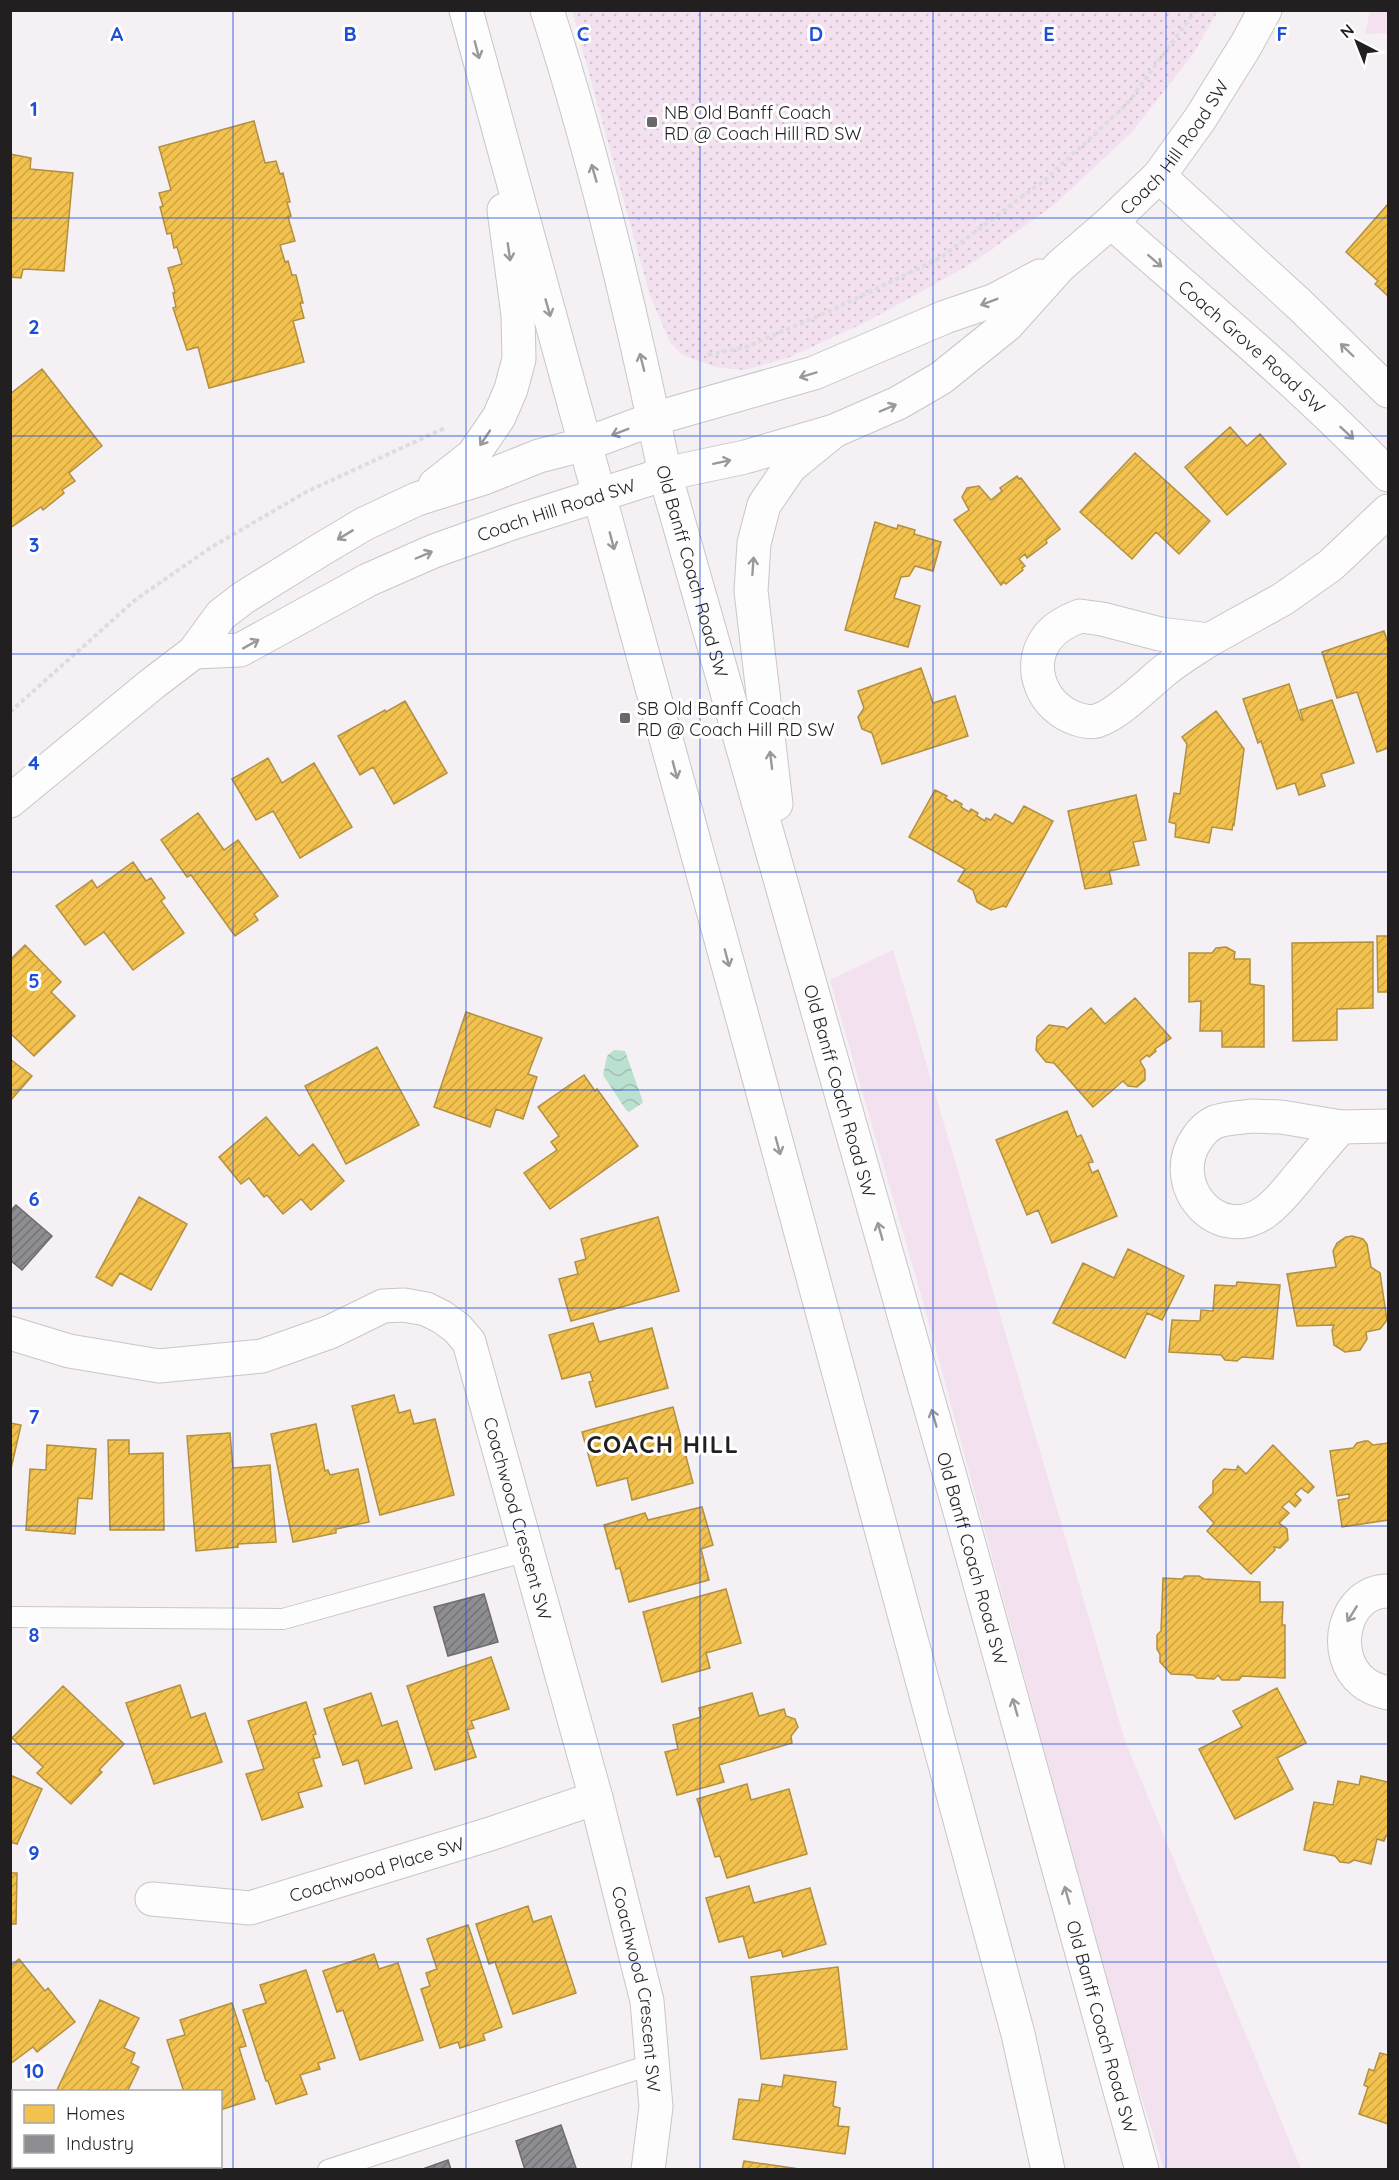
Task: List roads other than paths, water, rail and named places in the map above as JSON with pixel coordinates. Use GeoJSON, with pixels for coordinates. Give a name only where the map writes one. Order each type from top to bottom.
{"type":"FeatureCollection","features":[{"type":"Feature","properties":{"kind":"street"},"geometry":{"type":"LineString","coordinates":[[466,10],[1018,2034],[1048,2169]]}},
{"type":"Feature","properties":{"kind":"street","name":"Old Banff Coach Road SW"},"geometry":{"type":"LineString","coordinates":[[547,10],[597,184],[645,373],[665,474],[963,1519],[1142,2169]]}},
{"type":"Feature","properties":{"kind":"street","name":"Coach Hill Road SW"},"geometry":{"type":"LineString","coordinates":[[194,652],[240,650],[368,580],[434,551],[515,522],[665,474],[745,457],[834,431],[898,403],[941,378],[1007,325],[1060,266],[1159,176],[1200,119],[1265,10]]}},
{"type":"Feature","properties":{"kind":"street"},"geometry":{"type":"LineString","coordinates":[[417,500],[473,455],[499,417],[511,389],[519,359],[518,315],[488,89]]}},
{"type":"Feature","properties":{"kind":"street"},"geometry":{"type":"LineString","coordinates":[[1159,176],[1300,305],[1389,391]]}},
{"type":"Feature","properties":{"kind":"street","name":"Coach Grove Road SW"},"geometry":{"type":"LineString","coordinates":[[1111,222],[1260,353],[1353,438],[1389,475]]}},
{"type":"Feature","properties":{"kind":"street","name":"Coach Hill Road SW"},"geometry":{"type":"LineString","coordinates":[[15,789],[194,652],[221,615],[243,598],[364,524],[417,500],[484,478],[539,456],[586,444],[654,419],[814,373],[945,317],[995,300],[1060,266]]}},
{"type":"Feature","properties":{"kind":"street"},"geometry":{"type":"LineString","coordinates":[[788,902],[751,591],[754,543],[764,505],[790,467],[834,431]]}},
{"type":"Feature","properties":{"kind":"street"},"geometry":{"type":"LineString","coordinates":[[1209,640],[1160,634],[1102,619],[1080,616],[1067,621],[1046,639],[1040,651],[1039,680],[1045,695],[1061,712],[1083,721],[1099,721],[1126,704],[1166,669],[1209,640],[1282,599],[1331,565],[1389,511]]}},
{"type":"Feature","properties":{"kind":"street"},"geometry":{"type":"LineString","coordinates":[[1341,1127],[1389,1126]]}},
{"type":"Feature","properties":{"kind":"street","name":"Coachwood Crescent SW"},"geometry":{"type":"LineString","coordinates":[[10,1333],[69,1351],[159,1366],[262,1356],[330,1332],[383,1306],[404,1305],[426,1309],[442,1317],[457,1328],[469,1342],[596,1798],[647,2001],[656,2107],[648,2169]]}},
{"type":"Feature","properties":{"kind":"street"},"geometry":{"type":"LineString","coordinates":[[1389,1591],[1379,1591],[1365,1599],[1353,1610],[1346,1625],[1343,1642],[1346,1658],[1358,1677],[1375,1689],[1389,1693]]}},
{"type":"Feature","properties":{"kind":"street","name":"Coachwood Place SW"},"geometry":{"type":"LineString","coordinates":[[152,1899],[250,1908],[490,1834],[596,1798]]}},
{"type":"Feature","properties":{"kind":"street"},"geometry":{"type":"LineString","coordinates":[[1018,2034],[1068,2169]]}},
{"type":"Feature","properties":{"kind":"lane"},"geometry":{"type":"LineString","coordinates":[[10,1617],[283,1619],[526,1551]]}},
{"type":"Feature","properties":{"kind":"lane"},"geometry":{"type":"LineString","coordinates":[[328,2169],[653,2064]]}},
{"type":"Feature","properties":{"kind":"water"},"geometry":{"type":"Polygon","coordinates":[[[614,1050],[625,1051],[643,1102],[629,1112],[603,1075],[607,1056],[614,1050]]]}},
{"type":"Feature","properties":{"kind":"place","name":"NB Old Banff Coach RD @ Coach Hill RD SW"},"geometry":{"type":"Point","coordinates":[652,122]}},
{"type":"Feature","properties":{"kind":"place","name":"SB Old Banff Coach RD @ Coach Hill RD SW"},"geometry":{"type":"Point","coordinates":[625,718]}},
{"type":"Feature","properties":{"kind":"district","name":"COACH HILL"},"geometry":{"type":"Point","coordinates":[663,1444]}}]}
